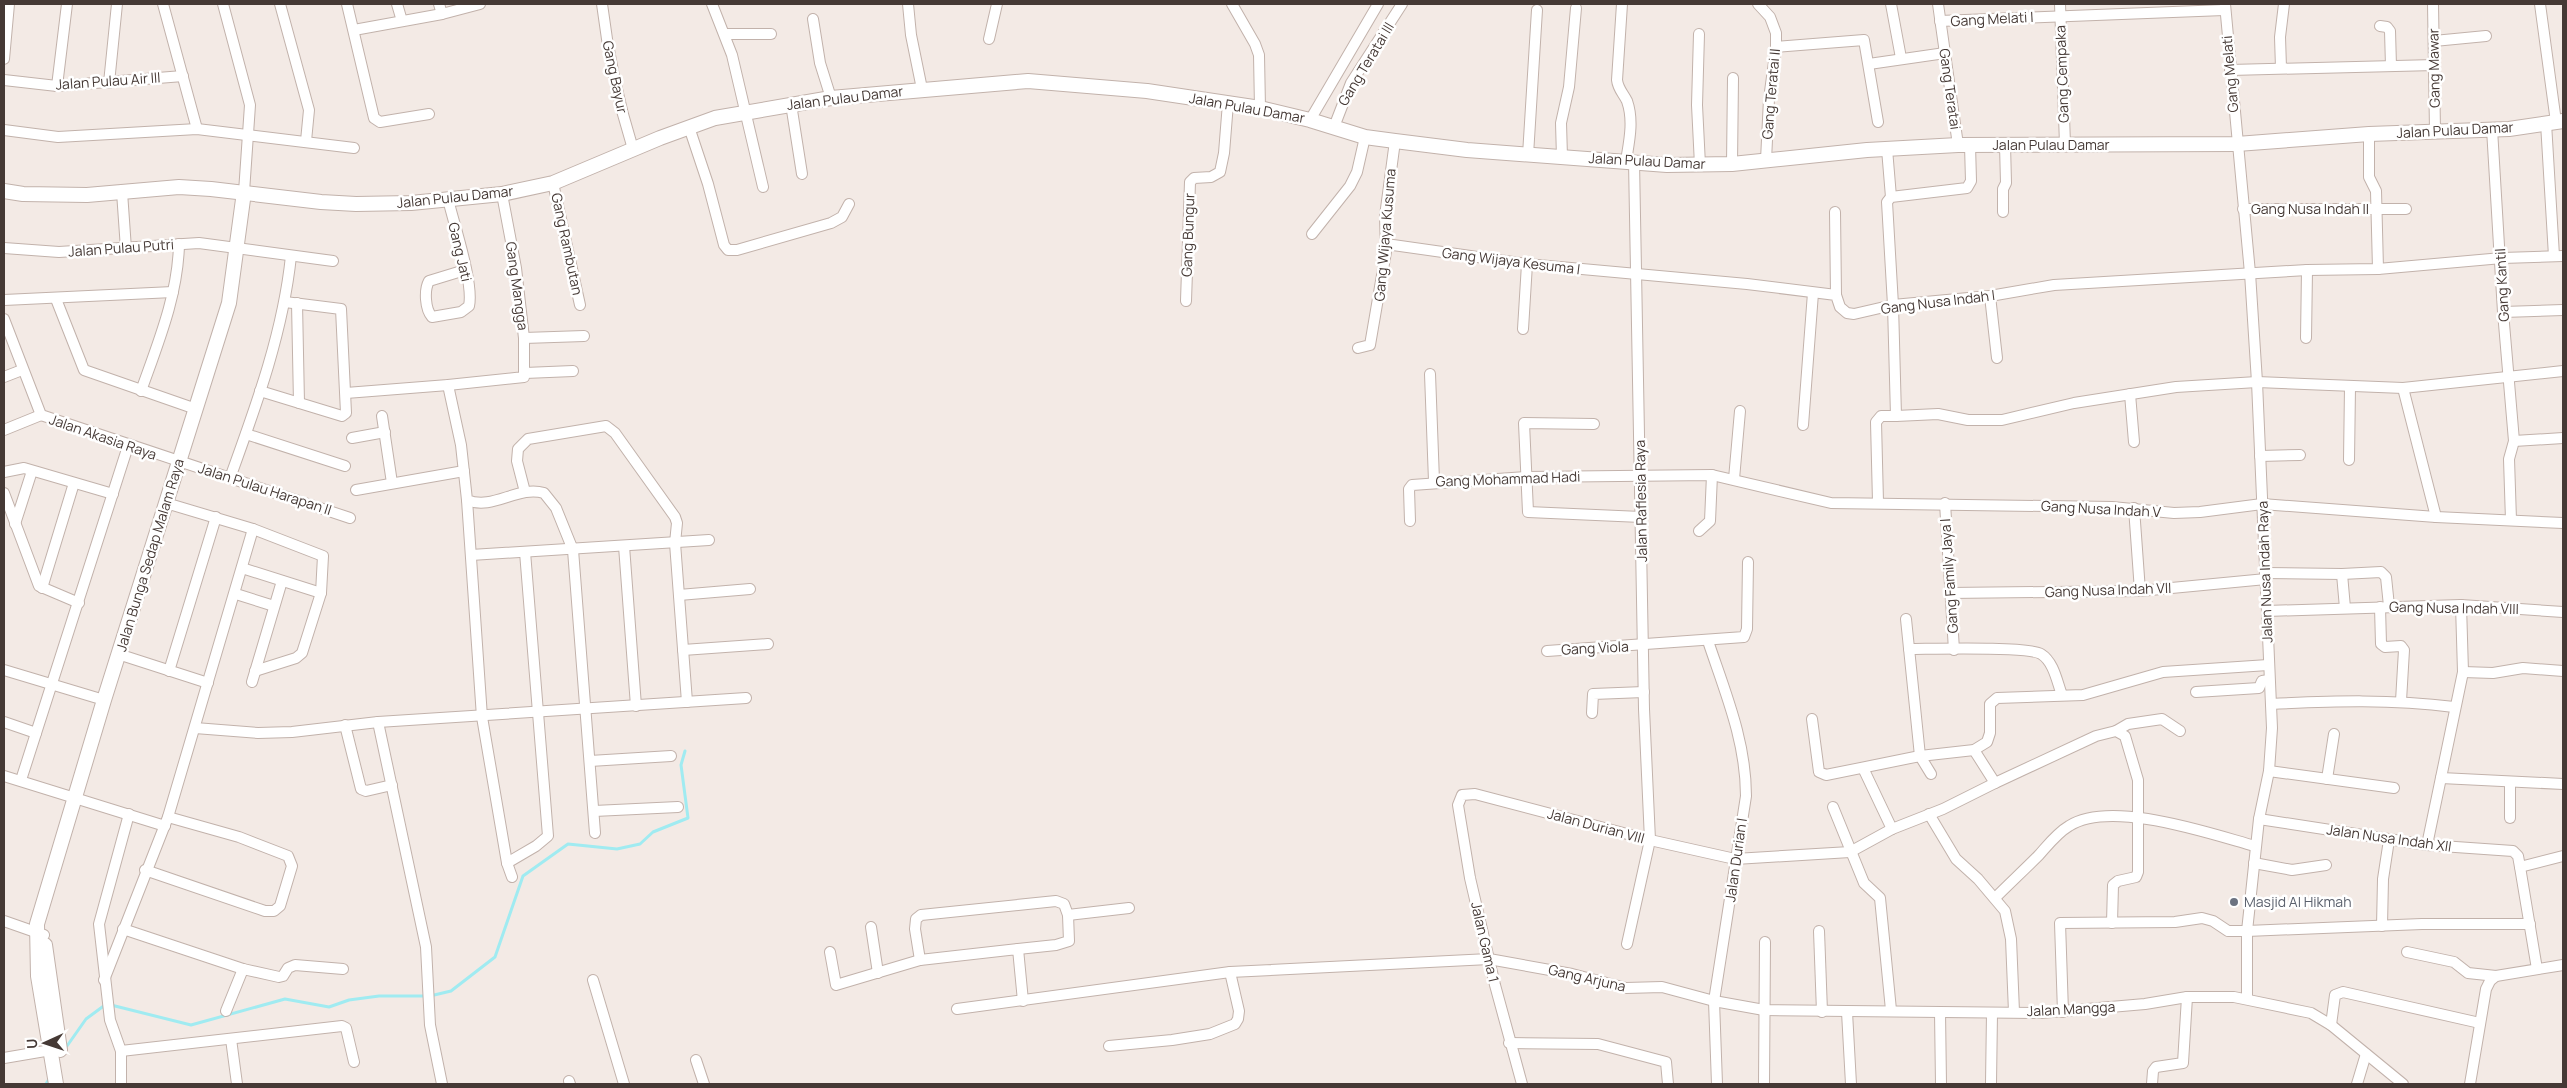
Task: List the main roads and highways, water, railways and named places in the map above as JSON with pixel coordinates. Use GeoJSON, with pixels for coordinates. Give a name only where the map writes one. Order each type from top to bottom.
{"type":"FeatureCollection","features":[{"type":"Feature","properties":{"kind":"waterway"},"geometry":{"type":"LineString","coordinates":[[111,1005],[191,1025],[285,999],[329,1007],[349,1000],[379,996],[430,996],[451,991],[495,957],[523,876],[568,844],[617,849],[640,844],[653,832],[688,818],[681,765],[685,751]]}},
{"type":"Feature","properties":{"kind":"waterway"},"geometry":{"type":"LineString","coordinates":[[67,1046],[86,1019],[105,1005]]}},
{"type":"Feature","properties":{"kind":"waterway"},"geometry":{"type":"LineString","coordinates":[[46,1084],[49,1079]]}},
{"type":"Feature","properties":{"kind":"place","name":"Masjid Al Hikmah"},"geometry":{"type":"Point","coordinates":[2234,902]}}]}
